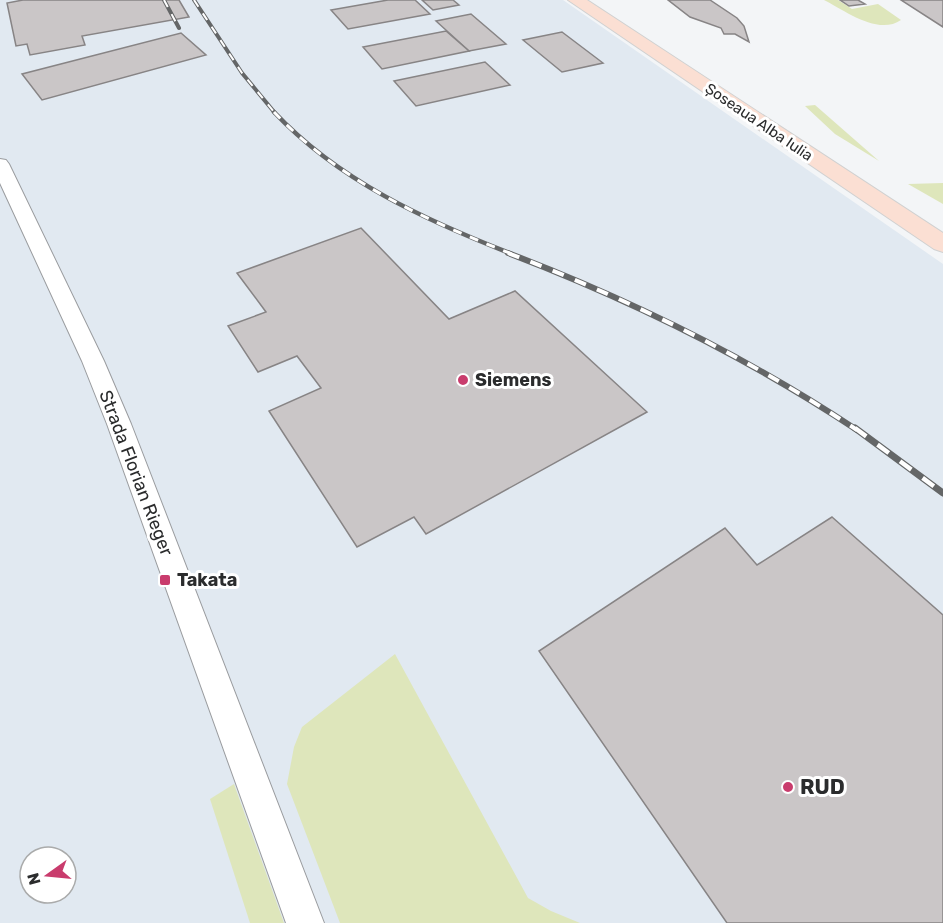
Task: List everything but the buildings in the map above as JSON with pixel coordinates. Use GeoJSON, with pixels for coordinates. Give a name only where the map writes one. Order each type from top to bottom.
{"type":"FeatureCollection","features":[{"type":"Feature","properties":{"kind":"main road","name":"Șoseaua Alba Iulia"},"geometry":{"type":"LineString","coordinates":[[576,0],[943,244]]}},
{"type":"Feature","properties":{"kind":"street","name":"Strada Florian Rieger"},"geometry":{"type":"LineString","coordinates":[[0,164],[93,361],[115,415],[305,923]]}},
{"type":"Feature","properties":{"kind":"shaded area"},"geometry":{"type":"Polygon","coordinates":[[[0,0],[563,0],[943,264],[943,923],[0,923],[0,0]]]}},
{"type":"Feature","properties":{"kind":"green space"},"geometry":{"type":"Polygon","coordinates":[[[824,0],[838,0],[852,9],[878,4],[901,20],[892,24],[872,23],[861,20],[824,0]]]}},
{"type":"Feature","properties":{"kind":"green space"},"geometry":{"type":"Polygon","coordinates":[[[815,105],[879,161],[835,134],[805,106],[815,105]]]}},
{"type":"Feature","properties":{"kind":"green space"},"geometry":{"type":"Polygon","coordinates":[[[943,183],[943,204],[908,184],[943,183]]]}},
{"type":"Feature","properties":{"kind":"green space"},"geometry":{"type":"Polygon","coordinates":[[[395,654],[528,898],[580,923],[340,923],[287,784],[294,747],[302,727],[395,654]]]}},
{"type":"Feature","properties":{"kind":"green space"},"geometry":{"type":"Polygon","coordinates":[[[234,784],[284,923],[250,923],[210,799],[234,784]]]}},
{"type":"Feature","properties":{"kind":"railway"},"geometry":{"type":"LineString","coordinates":[[164,0],[179,28]]}},
{"type":"Feature","properties":{"kind":"railway"},"geometry":{"type":"LineString","coordinates":[[194,0],[242,73],[275,113]]}},
{"type":"Feature","properties":{"kind":"railway"},"geometry":{"type":"LineString","coordinates":[[275,113],[326,159],[385,196],[447,227],[512,254]]}},
{"type":"Feature","properties":{"kind":"railway"},"geometry":{"type":"LineString","coordinates":[[508,253],[599,290],[731,354],[857,430]]}},
{"type":"Feature","properties":{"kind":"railway"},"geometry":{"type":"LineString","coordinates":[[855,428],[943,493]]}},
{"type":"Feature","properties":{"kind":"place","name":"Siemens"},"geometry":{"type":"Point","coordinates":[463,380]}},
{"type":"Feature","properties":{"kind":"place","name":"Takata"},"geometry":{"type":"Point","coordinates":[165,580]}},
{"type":"Feature","properties":{"kind":"place","name":"RUD"},"geometry":{"type":"Point","coordinates":[788,787]}}]}
